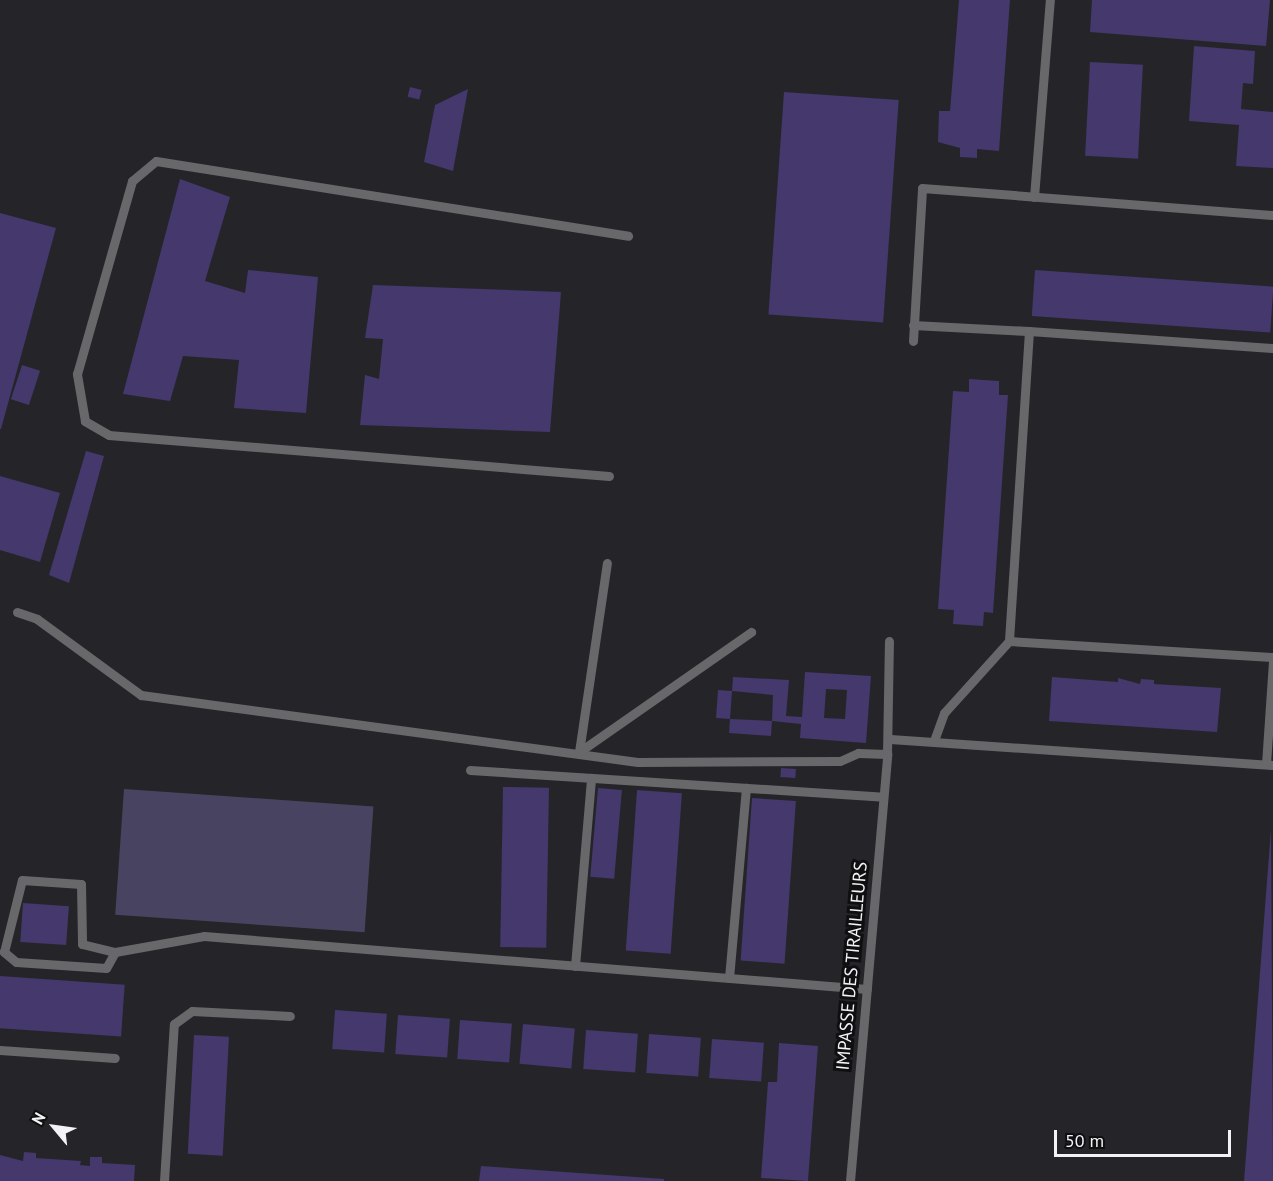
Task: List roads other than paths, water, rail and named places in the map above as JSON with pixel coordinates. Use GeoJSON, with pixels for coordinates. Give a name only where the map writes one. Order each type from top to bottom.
{"type":"FeatureCollection","features":[{"type":"Feature","properties":{"kind":"lane"},"geometry":{"type":"LineString","coordinates":[[1034,197],[1050,0]]}},
{"type":"Feature","properties":{"kind":"lane"},"geometry":{"type":"LineString","coordinates":[[609,476],[109,435],[85,421],[77,374],[132,181],[156,160],[628,236]]}},
{"type":"Feature","properties":{"kind":"lane"},"geometry":{"type":"LineString","coordinates":[[913,341],[922,188],[1273,215]]}},
{"type":"Feature","properties":{"kind":"lane"},"geometry":{"type":"LineString","coordinates":[[914,325],[1273,348]]}},
{"type":"Feature","properties":{"kind":"lane"},"geometry":{"type":"LineString","coordinates":[[934,741],[944,713],[1010,640],[1029,331]]}},
{"type":"Feature","properties":{"kind":"lane"},"geometry":{"type":"LineString","coordinates":[[579,752],[607,563]]}},
{"type":"Feature","properties":{"kind":"lane"},"geometry":{"type":"LineString","coordinates":[[16,612],[37,619],[141,695],[579,752],[638,762],[840,761],[858,753],[887,754]]}},
{"type":"Feature","properties":{"kind":"lane"},"geometry":{"type":"LineString","coordinates":[[579,752],[751,632]]}},
{"type":"Feature","properties":{"kind":"lane"},"geometry":{"type":"LineString","coordinates":[[890,739],[1270,765],[1273,659],[1010,640]]}},
{"type":"Feature","properties":{"kind":"lane","name":"IMPASSE DES TIRAILLEURS"},"geometry":{"type":"LineString","coordinates":[[850,1181],[890,739],[889,641]]}},
{"type":"Feature","properties":{"kind":"lane"},"geometry":{"type":"LineString","coordinates":[[470,770],[883,797]]}},
{"type":"Feature","properties":{"kind":"lane"},"geometry":{"type":"LineString","coordinates":[[575,966],[591,778]]}},
{"type":"Feature","properties":{"kind":"lane"},"geometry":{"type":"LineString","coordinates":[[729,978],[746,788]]}},
{"type":"Feature","properties":{"kind":"lane"},"geometry":{"type":"LineString","coordinates":[[115,952],[106,968],[16,962],[2,953],[22,880],[81,884],[82,944],[115,952],[204,936],[867,989]]}},
{"type":"Feature","properties":{"kind":"lane"},"geometry":{"type":"LineString","coordinates":[[164,1181],[174,1024],[192,1011],[290,1016]]}},
{"type":"Feature","properties":{"kind":"lane"},"geometry":{"type":"LineString","coordinates":[[0,1050],[115,1058]]}}]}
